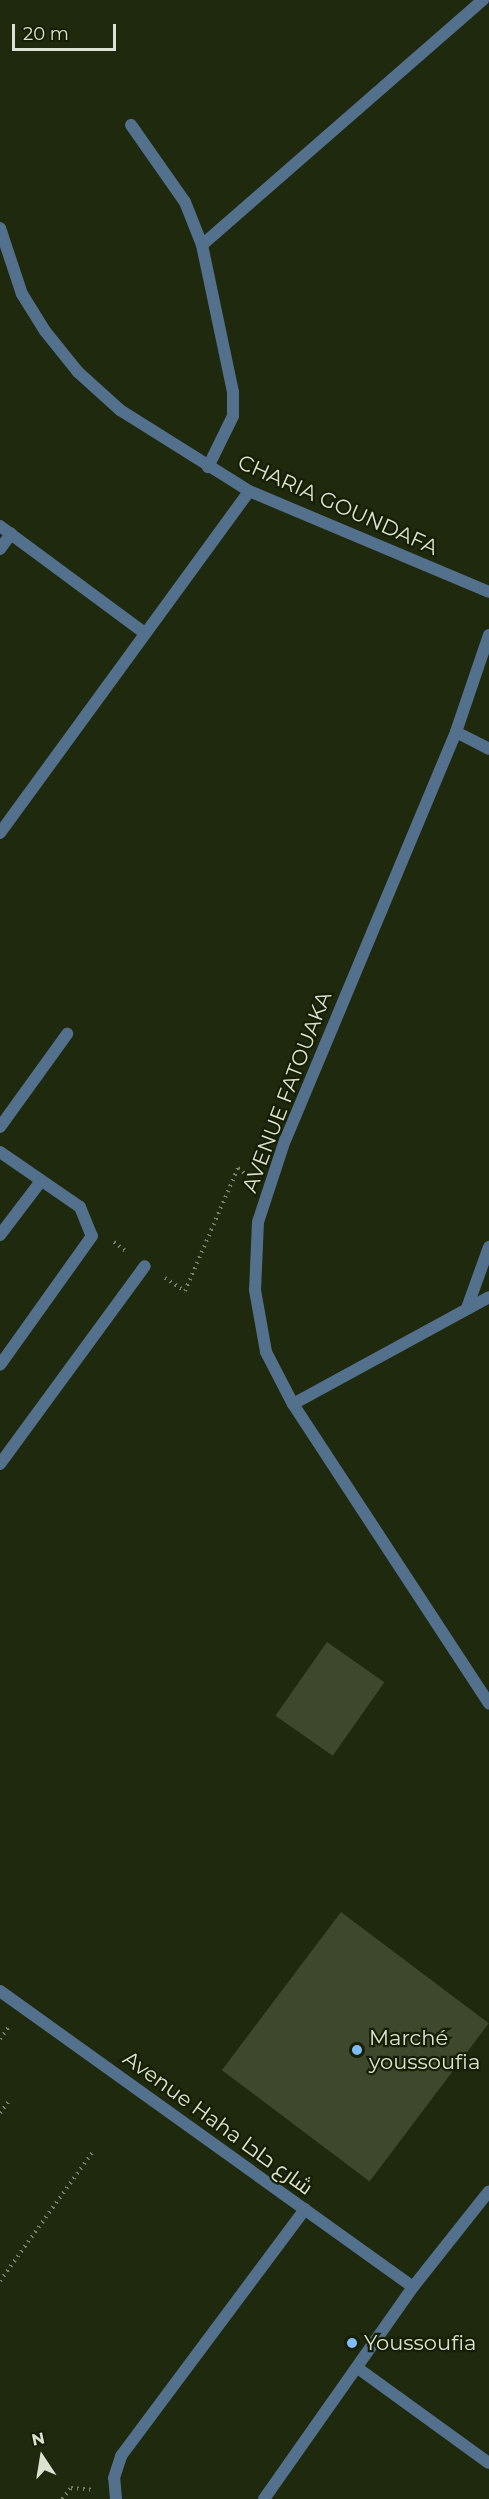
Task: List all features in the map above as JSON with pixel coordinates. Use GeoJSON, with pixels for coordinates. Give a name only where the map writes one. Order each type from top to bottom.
{"type":"FeatureCollection","features":[{"type":"Feature","properties":{"kind":"street"},"geometry":{"type":"LineString","coordinates":[[202,245],[483,0]]}},
{"type":"Feature","properties":{"kind":"street"},"geometry":{"type":"LineString","coordinates":[[131,124],[185,202],[202,245],[233,416],[208,467]]}},
{"type":"Feature","properties":{"kind":"street","name":"CHARIA GOUNDAFA"},"geometry":{"type":"LineString","coordinates":[[0,228],[22,294],[78,372],[120,410],[249,491],[489,591]]}},
{"type":"Feature","properties":{"kind":"street"},"geometry":{"type":"LineString","coordinates":[[0,833],[143,632],[249,491]]}},
{"type":"Feature","properties":{"kind":"street"},"geometry":{"type":"LineString","coordinates":[[0,526],[143,632]]}},
{"type":"Feature","properties":{"kind":"street"},"geometry":{"type":"LineString","coordinates":[[0,549],[11,534]]}},
{"type":"Feature","properties":{"kind":"street","name":"AVENUE FATOUAKA"},"geometry":{"type":"LineString","coordinates":[[489,635],[456,732],[268,1190],[258,1222],[255,1290],[266,1352],[294,1404],[489,1703]]}},
{"type":"Feature","properties":{"kind":"street"},"geometry":{"type":"LineString","coordinates":[[456,732],[489,749]]}},
{"type":"Feature","properties":{"kind":"street"},"geometry":{"type":"LineString","coordinates":[[0,1127],[67,1034]]}},
{"type":"Feature","properties":{"kind":"street"},"geometry":{"type":"LineString","coordinates":[[0,1152],[86,1213],[92,1236],[0,1365]]}},
{"type":"Feature","properties":{"kind":"street"},"geometry":{"type":"LineString","coordinates":[[0,1235],[41,1181]]}},
{"type":"Feature","properties":{"kind":"street"},"geometry":{"type":"LineString","coordinates":[[466,1308],[489,1247]]}},
{"type":"Feature","properties":{"kind":"street"},"geometry":{"type":"LineString","coordinates":[[0,1464],[144,1266]]}},
{"type":"Feature","properties":{"kind":"street"},"geometry":{"type":"LineString","coordinates":[[294,1404],[489,1297]]}},
{"type":"Feature","properties":{"kind":"street","name":"Avenue Haha شارع حاحا"},"geometry":{"type":"LineString","coordinates":[[0,1991],[413,2287]]}},
{"type":"Feature","properties":{"kind":"street"},"geometry":{"type":"LineString","coordinates":[[264,2499],[359,2368],[413,2287],[489,2191]]}},
{"type":"Feature","properties":{"kind":"street"},"geometry":{"type":"LineString","coordinates":[[116,2495],[121,2456],[305,2209]]}},
{"type":"Feature","properties":{"kind":"street"},"geometry":{"type":"LineString","coordinates":[[359,2368],[489,2463]]}},
{"type":"Feature","properties":{"kind":"path"},"geometry":{"type":"LineString","coordinates":[[172,1283],[185,1291],[238,1168],[268,1190]]}},
{"type":"Feature","properties":{"kind":"path"},"geometry":{"type":"LineString","coordinates":[[0,2114],[9,2101]]}},
{"type":"Feature","properties":{"kind":"path"},"geometry":{"type":"LineString","coordinates":[[0,2281],[92,2153]]}},
{"type":"Feature","properties":{"kind":"path"},"geometry":{"type":"LineString","coordinates":[[62,2499],[71,2488],[116,2495]]}},
{"type":"Feature","properties":{"kind":"building"},"geometry":{"type":"Polygon","coordinates":[[[327,1642],[384,1682],[333,1756],[275,1716],[327,1642]]]}},
{"type":"Feature","properties":{"kind":"building","name":"Marché youssoufia"},"geometry":{"type":"Polygon","coordinates":[[[341,1912],[489,2023],[370,2181],[222,2070],[341,1912]]]}},
{"type":"Feature","properties":{"kind":"place","name":"Marché youssoufia"},"geometry":{"type":"Point","coordinates":[357,2050]}},
{"type":"Feature","properties":{"kind":"place","name":"Youssoufia"},"geometry":{"type":"Point","coordinates":[352,2343]}}]}
